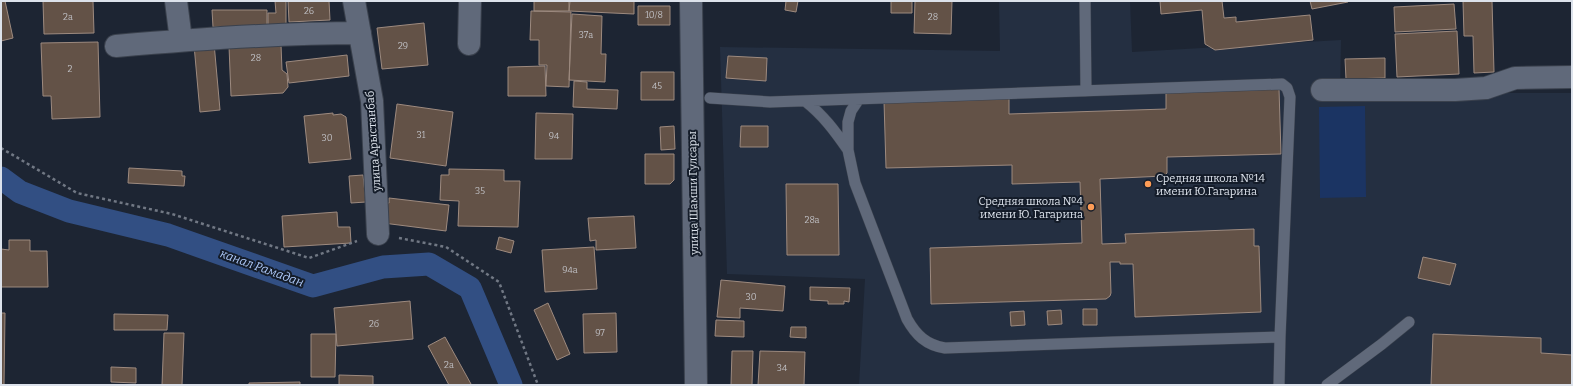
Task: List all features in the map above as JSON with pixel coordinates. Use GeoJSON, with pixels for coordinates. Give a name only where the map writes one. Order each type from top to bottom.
{"type":"FeatureCollection","features":[{"type":"Feature","properties":{"kind":"street"},"geometry":{"type":"LineString","coordinates":[[176,1],[181,40]]}},
{"type":"Feature","properties":{"kind":"street","name":"улица Арыстанбаб"},"geometry":{"type":"LineString","coordinates":[[354,1],[372,101],[378,234]]}},
{"type":"Feature","properties":{"kind":"street"},"geometry":{"type":"LineString","coordinates":[[469,44],[470,1]]}},
{"type":"Feature","properties":{"kind":"street","name":"улица Шамши Гулсары"},"geometry":{"type":"LineString","coordinates":[[691,1],[701,98],[696,385]]}},
{"type":"Feature","properties":{"kind":"street"},"geometry":{"type":"LineString","coordinates":[[116,46],[181,40],[328,33],[360,33]]}},
{"type":"Feature","properties":{"kind":"street"},"geometry":{"type":"LineString","coordinates":[[1322,90],[1455,90],[1486,88],[1515,78],[1572,77]]}},
{"type":"Feature","properties":{"kind":"lane"},"geometry":{"type":"LineString","coordinates":[[1085,1],[1086,91]]}},
{"type":"Feature","properties":{"kind":"lane"},"geometry":{"type":"LineString","coordinates":[[701,98],[770,102],[1282,84],[1287,88],[1290,97],[1279,385]]}},
{"type":"Feature","properties":{"kind":"lane"},"geometry":{"type":"LineString","coordinates":[[859,99],[851,111],[848,122],[848,150],[855,183],[907,319],[914,332],[928,343],[945,348],[1280,337]]}},
{"type":"Feature","properties":{"kind":"lane"},"geometry":{"type":"LineString","coordinates":[[805,101],[820,113],[834,129],[848,150]]}},
{"type":"Feature","properties":{"kind":"lane"},"geometry":{"type":"LineString","coordinates":[[1327,385],[1409,322]]}},
{"type":"Feature","properties":{"kind":"path"},"geometry":{"type":"LineString","coordinates":[[1,148],[77,193],[172,214],[309,258],[378,234],[446,247],[499,282],[538,385]]}},
{"type":"Feature","properties":{"kind":"shaded area","name":"Средняя школа №14 имени Ю.Гагарина"},"geometry":{"type":"Polygon","coordinates":[[[999,1],[1130,1],[1132,52],[1341,40],[1340,93],[1572,93],[1572,385],[859,385],[865,279],[727,274],[720,47],[1000,51],[999,1]]]}},
{"type":"Feature","properties":{"kind":"shaded area"},"geometry":{"type":"Polygon","coordinates":[[[1365,106],[1366,197],[1320,198],[1319,107],[1365,106]]]}},
{"type":"Feature","properties":{"kind":"building"},"geometry":{"type":"Polygon","coordinates":[[[1,1],[5,1],[13,38],[1,41],[1,1]]]}},
{"type":"Feature","properties":{"kind":"building"},"geometry":{"type":"Polygon","coordinates":[[[43,1],[93,1],[94,33],[44,34],[43,1]]]}},
{"type":"Feature","properties":{"kind":"building"},"geometry":{"type":"Polygon","coordinates":[[[275,1],[286,1],[286,26],[268,26],[268,13],[276,13],[275,1]]]}},
{"type":"Feature","properties":{"kind":"building"},"geometry":{"type":"Polygon","coordinates":[[[288,1],[329,1],[330,20],[289,22],[288,1]]]}},
{"type":"Feature","properties":{"kind":"building"},"geometry":{"type":"Polygon","coordinates":[[[534,1],[569,1],[569,11],[534,11],[534,1]]]}},
{"type":"Feature","properties":{"kind":"building"},"geometry":{"type":"Polygon","coordinates":[[[570,1],[634,1],[634,14],[569,11],[570,1]]]}},
{"type":"Feature","properties":{"kind":"building"},"geometry":{"type":"Polygon","coordinates":[[[786,1],[798,1],[796,12],[785,10],[786,1]]]}},
{"type":"Feature","properties":{"kind":"building"},"geometry":{"type":"Polygon","coordinates":[[[891,1],[912,1],[912,13],[891,13],[891,1]]]}},
{"type":"Feature","properties":{"kind":"building"},"geometry":{"type":"Polygon","coordinates":[[[915,1],[952,1],[951,34],[914,33],[915,1]]]}},
{"type":"Feature","properties":{"kind":"building"},"geometry":{"type":"Polygon","coordinates":[[[1160,1],[1222,1],[1224,18],[1236,17],[1236,22],[1310,15],[1313,40],[1215,50],[1205,44],[1202,10],[1161,14],[1160,1]]]}},
{"type":"Feature","properties":{"kind":"building"},"geometry":{"type":"Polygon","coordinates":[[[1310,1],[1348,1],[1348,2],[1312,9],[1310,1]]]}},
{"type":"Feature","properties":{"kind":"building"},"geometry":{"type":"Polygon","coordinates":[[[1463,1],[1492,1],[1494,72],[1474,73],[1473,36],[1464,36],[1463,1]]]}},
{"type":"Feature","properties":{"kind":"building"},"geometry":{"type":"Polygon","coordinates":[[[1454,4],[1456,29],[1395,32],[1394,7],[1454,4]]]}},
{"type":"Feature","properties":{"kind":"building"},"geometry":{"type":"Polygon","coordinates":[[[638,6],[670,6],[670,25],[638,25],[638,6]]]}},
{"type":"Feature","properties":{"kind":"building"},"geometry":{"type":"Polygon","coordinates":[[[212,10],[267,10],[267,27],[213,27],[212,10]]]}},
{"type":"Feature","properties":{"kind":"building"},"geometry":{"type":"Polygon","coordinates":[[[531,11],[571,12],[569,87],[546,86],[547,65],[539,65],[539,40],[530,40],[531,11]]]}},
{"type":"Feature","properties":{"kind":"building"},"geometry":{"type":"Polygon","coordinates":[[[572,14],[602,16],[601,54],[606,54],[605,82],[569,80],[572,14]]]}},
{"type":"Feature","properties":{"kind":"building"},"geometry":{"type":"Polygon","coordinates":[[[424,23],[428,65],[382,69],[377,28],[424,23]]]}},
{"type":"Feature","properties":{"kind":"building"},"geometry":{"type":"Polygon","coordinates":[[[1457,31],[1459,74],[1397,77],[1395,34],[1457,31]]]}},
{"type":"Feature","properties":{"kind":"building"},"geometry":{"type":"Polygon","coordinates":[[[98,42],[100,117],[52,119],[51,96],[43,96],[41,43],[98,42]]]}},
{"type":"Feature","properties":{"kind":"building"},"geometry":{"type":"Polygon","coordinates":[[[214,43],[220,110],[200,112],[194,45],[214,43]]]}},
{"type":"Feature","properties":{"kind":"building"},"geometry":{"type":"Polygon","coordinates":[[[281,45],[282,70],[287,74],[288,87],[283,93],[231,96],[229,46],[281,45]]]}},
{"type":"Feature","properties":{"kind":"building"},"geometry":{"type":"Polygon","coordinates":[[[347,55],[349,76],[289,83],[286,62],[347,55]]]}},
{"type":"Feature","properties":{"kind":"building"},"geometry":{"type":"Polygon","coordinates":[[[728,56],[767,58],[766,81],[726,78],[728,56]]]}},
{"type":"Feature","properties":{"kind":"building"},"geometry":{"type":"Polygon","coordinates":[[[1385,58],[1385,78],[1346,79],[1345,59],[1385,58]]]}},
{"type":"Feature","properties":{"kind":"building"},"geometry":{"type":"Polygon","coordinates":[[[545,66],[546,96],[508,96],[508,67],[545,66]]]}},
{"type":"Feature","properties":{"kind":"building"},"geometry":{"type":"Polygon","coordinates":[[[641,72],[674,72],[674,100],[641,100],[641,72]]]}},
{"type":"Feature","properties":{"kind":"building"},"geometry":{"type":"Polygon","coordinates":[[[574,81],[587,82],[587,89],[618,90],[617,109],[573,107],[574,81]]]}},
{"type":"Feature","properties":{"kind":"building","name":"Средняя школа №4 имени Ю. Гагарина"},"geometry":{"type":"Polygon","coordinates":[[[1279,89],[1281,154],[1167,157],[1167,173],[1164,176],[1100,179],[1102,244],[1126,243],[1125,234],[1254,229],[1254,246],[1259,246],[1261,312],[1135,317],[1133,264],[1120,264],[1120,262],[1110,262],[1111,293],[1106,299],[931,304],[930,248],[1082,243],[1080,182],[1012,184],[1012,165],[886,168],[884,101],[1009,97],[1009,114],[1166,109],[1166,92],[1279,89]]]}},
{"type":"Feature","properties":{"kind":"building"},"geometry":{"type":"Polygon","coordinates":[[[397,104],[453,112],[446,166],[390,158],[397,104]]]}},
{"type":"Feature","properties":{"kind":"building"},"geometry":{"type":"Polygon","coordinates":[[[333,113],[333,115],[341,114],[346,117],[351,159],[309,163],[304,116],[333,113]]]}},
{"type":"Feature","properties":{"kind":"building"},"geometry":{"type":"Polygon","coordinates":[[[536,113],[573,114],[572,159],[535,159],[536,113]]]}},
{"type":"Feature","properties":{"kind":"building"},"geometry":{"type":"Polygon","coordinates":[[[674,126],[675,149],[661,150],[660,127],[674,126]]]}},
{"type":"Feature","properties":{"kind":"building"},"geometry":{"type":"Polygon","coordinates":[[[741,126],[768,126],[768,147],[740,147],[741,126]]]}},
{"type":"Feature","properties":{"kind":"building"},"geometry":{"type":"Polygon","coordinates":[[[645,154],[674,154],[674,180],[670,184],[645,184],[645,154]]]}},
{"type":"Feature","properties":{"kind":"building"},"geometry":{"type":"Polygon","coordinates":[[[129,168],[182,171],[182,176],[185,176],[184,186],[128,183],[129,168]]]}},
{"type":"Feature","properties":{"kind":"building"},"geometry":{"type":"Polygon","coordinates":[[[449,169],[504,170],[504,181],[520,181],[518,227],[458,226],[459,201],[440,200],[441,175],[449,175],[449,169]]]}},
{"type":"Feature","properties":{"kind":"building"},"geometry":{"type":"Polygon","coordinates":[[[363,175],[366,202],[351,203],[349,176],[363,175]]]}},
{"type":"Feature","properties":{"kind":"building"},"geometry":{"type":"Polygon","coordinates":[[[786,184],[838,184],[839,255],[787,255],[786,184]]]}},
{"type":"Feature","properties":{"kind":"building"},"geometry":{"type":"Polygon","coordinates":[[[389,198],[449,205],[446,231],[383,223],[385,203],[389,203],[389,198]]]}},
{"type":"Feature","properties":{"kind":"building"},"geometry":{"type":"Polygon","coordinates":[[[337,212],[338,227],[350,227],[351,243],[284,247],[282,216],[337,212]]]}},
{"type":"Feature","properties":{"kind":"building"},"geometry":{"type":"Polygon","coordinates":[[[634,216],[636,248],[596,250],[596,240],[590,241],[588,218],[634,216]]]}},
{"type":"Feature","properties":{"kind":"building"},"geometry":{"type":"Polygon","coordinates":[[[499,237],[514,241],[511,253],[496,249],[499,237]]]}},
{"type":"Feature","properties":{"kind":"building"},"geometry":{"type":"Polygon","coordinates":[[[9,240],[30,240],[30,251],[47,251],[48,287],[1,287],[1,249],[9,250],[9,240]]]}},
{"type":"Feature","properties":{"kind":"building"},"geometry":{"type":"Polygon","coordinates":[[[594,247],[597,289],[545,292],[542,250],[594,247]]]}},
{"type":"Feature","properties":{"kind":"building"},"geometry":{"type":"Polygon","coordinates":[[[1423,257],[1456,264],[1450,285],[1418,278],[1423,257]]]}},
{"type":"Feature","properties":{"kind":"building"},"geometry":{"type":"Polygon","coordinates":[[[721,280],[785,286],[783,311],[740,308],[740,318],[717,317],[721,280]]]}},
{"type":"Feature","properties":{"kind":"building"},"geometry":{"type":"Polygon","coordinates":[[[810,287],[850,288],[849,302],[844,301],[844,304],[828,304],[828,301],[810,300],[810,287]]]}},
{"type":"Feature","properties":{"kind":"building"},"geometry":{"type":"Polygon","coordinates":[[[410,301],[413,339],[337,346],[334,308],[410,301]]]}},
{"type":"Feature","properties":{"kind":"building"},"geometry":{"type":"Polygon","coordinates":[[[548,303],[570,354],[557,360],[534,310],[548,303]]]}},
{"type":"Feature","properties":{"kind":"building"},"geometry":{"type":"Polygon","coordinates":[[[1083,309],[1097,309],[1097,325],[1083,325],[1083,309]]]}},
{"type":"Feature","properties":{"kind":"building"},"geometry":{"type":"Polygon","coordinates":[[[1061,310],[1062,324],[1048,325],[1047,311],[1061,310]]]}},
{"type":"Feature","properties":{"kind":"building"},"geometry":{"type":"Polygon","coordinates":[[[1024,311],[1025,325],[1011,326],[1010,312],[1024,311]]]}},
{"type":"Feature","properties":{"kind":"building"},"geometry":{"type":"Polygon","coordinates":[[[1,313],[5,313],[4,385],[1,385],[1,313]]]}},
{"type":"Feature","properties":{"kind":"building"},"geometry":{"type":"Polygon","coordinates":[[[616,313],[617,352],[584,353],[583,314],[616,313]]]}},
{"type":"Feature","properties":{"kind":"building"},"geometry":{"type":"Polygon","coordinates":[[[114,314],[168,315],[167,330],[114,330],[114,314]]]}},
{"type":"Feature","properties":{"kind":"building"},"geometry":{"type":"Polygon","coordinates":[[[716,320],[744,321],[744,337],[715,336],[716,320]]]}},
{"type":"Feature","properties":{"kind":"building"},"geometry":{"type":"Polygon","coordinates":[[[791,327],[806,327],[806,338],[790,337],[791,327]]]}},
{"type":"Feature","properties":{"kind":"building"},"geometry":{"type":"Polygon","coordinates":[[[164,333],[184,333],[182,385],[162,385],[164,333]]]}},
{"type":"Feature","properties":{"kind":"building"},"geometry":{"type":"Polygon","coordinates":[[[311,334],[336,334],[335,377],[311,377],[311,334]]]}},
{"type":"Feature","properties":{"kind":"building"},"geometry":{"type":"Polygon","coordinates":[[[1433,334],[1541,338],[1541,353],[1572,355],[1572,385],[1431,385],[1433,334]]]}},
{"type":"Feature","properties":{"kind":"building"},"geometry":{"type":"Polygon","coordinates":[[[445,337],[471,384],[449,385],[428,346],[445,337]]]}},
{"type":"Feature","properties":{"kind":"building"},"geometry":{"type":"Polygon","coordinates":[[[732,351],[753,351],[752,385],[731,385],[732,351]]]}},
{"type":"Feature","properties":{"kind":"building"},"geometry":{"type":"Polygon","coordinates":[[[760,351],[805,352],[804,385],[758,385],[760,351]]]}},
{"type":"Feature","properties":{"kind":"building"},"geometry":{"type":"Polygon","coordinates":[[[111,367],[136,368],[136,383],[111,382],[111,367]]]}},
{"type":"Feature","properties":{"kind":"building"},"geometry":{"type":"Polygon","coordinates":[[[339,375],[373,376],[373,385],[339,385],[339,375]]]}},
{"type":"Feature","properties":{"kind":"building"},"geometry":{"type":"Polygon","coordinates":[[[300,382],[300,385],[249,385],[249,383],[300,382]]]}},
{"type":"Feature","properties":{"kind":"waterway","name":"канал Рамадан"},"geometry":{"type":"LineString","coordinates":[[1,178],[20,192],[69,211],[168,235],[313,286],[383,267],[429,264],[470,288],[511,385]]}},
{"type":"Feature","properties":{"kind":"place","name":"Средняя школа №14 имени Ю.Гагарина"},"geometry":{"type":"Point","coordinates":[1148,184]}},
{"type":"Feature","properties":{"kind":"place","name":"Средняя школа №4 имени Ю. Гагарина"},"geometry":{"type":"Point","coordinates":[1091,207]}}]}
